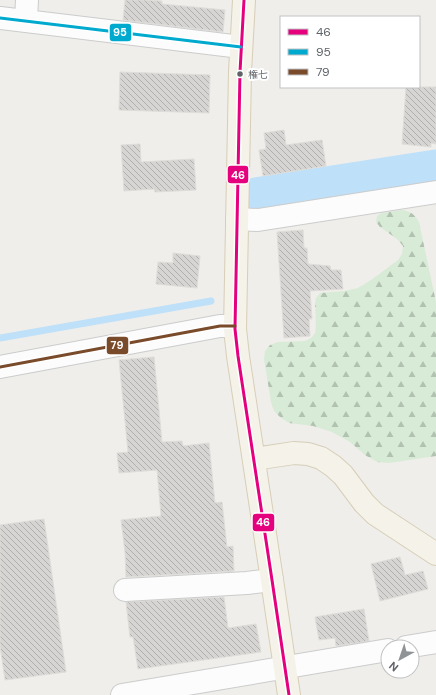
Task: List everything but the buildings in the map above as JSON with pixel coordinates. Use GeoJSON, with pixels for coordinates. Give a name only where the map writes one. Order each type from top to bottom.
{"type":"FeatureCollection","features":[{"type":"Feature","properties":{"kind":"main road"},"geometry":{"type":"LineString","coordinates":[[244,0],[240,80],[235,326],[237,349],[289,695]]}},
{"type":"Feature","properties":{"kind":"main road"},"geometry":{"type":"LineString","coordinates":[[254,460],[294,453],[308,454],[321,458],[344,475],[375,514],[436,554]]}},
{"type":"Feature","properties":{"kind":"street"},"geometry":{"type":"LineString","coordinates":[[0,18],[27,10],[241,47]]}},
{"type":"Feature","properties":{"kind":"street"},"geometry":{"type":"LineString","coordinates":[[237,220],[258,220],[436,192]]}},
{"type":"Feature","properties":{"kind":"street"},"geometry":{"type":"LineString","coordinates":[[0,367],[220,326],[235,326]]}},
{"type":"Feature","properties":{"kind":"street"},"geometry":{"type":"LineString","coordinates":[[125,590],[247,583],[272,580]]}},
{"type":"Feature","properties":{"kind":"street"},"geometry":{"type":"LineString","coordinates":[[420,645],[436,642]]}},
{"type":"Feature","properties":{"kind":"street"},"geometry":{"type":"LineString","coordinates":[[122,695],[380,651]]}},
{"type":"Feature","properties":{"kind":"green space"},"geometry":{"type":"Polygon","coordinates":[[[402,210],[412,213],[419,222],[436,302],[436,456],[389,463],[377,462],[365,455],[350,442],[332,432],[313,426],[289,423],[281,418],[274,411],[271,402],[264,359],[265,351],[270,345],[278,342],[305,341],[311,338],[315,333],[316,327],[316,298],[320,293],[358,288],[398,260],[402,254],[403,246],[397,239],[380,227],[376,222],[377,216],[382,213],[402,210]]]}},
{"type":"Feature","properties":{"kind":"waterway"},"geometry":{"type":"LineString","coordinates":[[256,198],[436,170]]}},
{"type":"Feature","properties":{"kind":"waterway"},"geometry":{"type":"LineString","coordinates":[[0,338],[211,301]]}},
{"type":"Feature","properties":{"kind":"transit line","name":"46"},"geometry":{"type":"LineString","coordinates":[[244,0],[240,72],[235,329],[289,695]]}},
{"type":"Feature","properties":{"kind":"transit line","name":"95"},"geometry":{"type":"LineString","coordinates":[[0,18],[241,47]]}},
{"type":"Feature","properties":{"kind":"transit line","name":"79"},"geometry":{"type":"LineString","coordinates":[[0,367],[220,326],[235,326]]}},
{"type":"Feature","properties":{"kind":"place","name":"権七"},"geometry":{"type":"Point","coordinates":[240,74]}}]}
